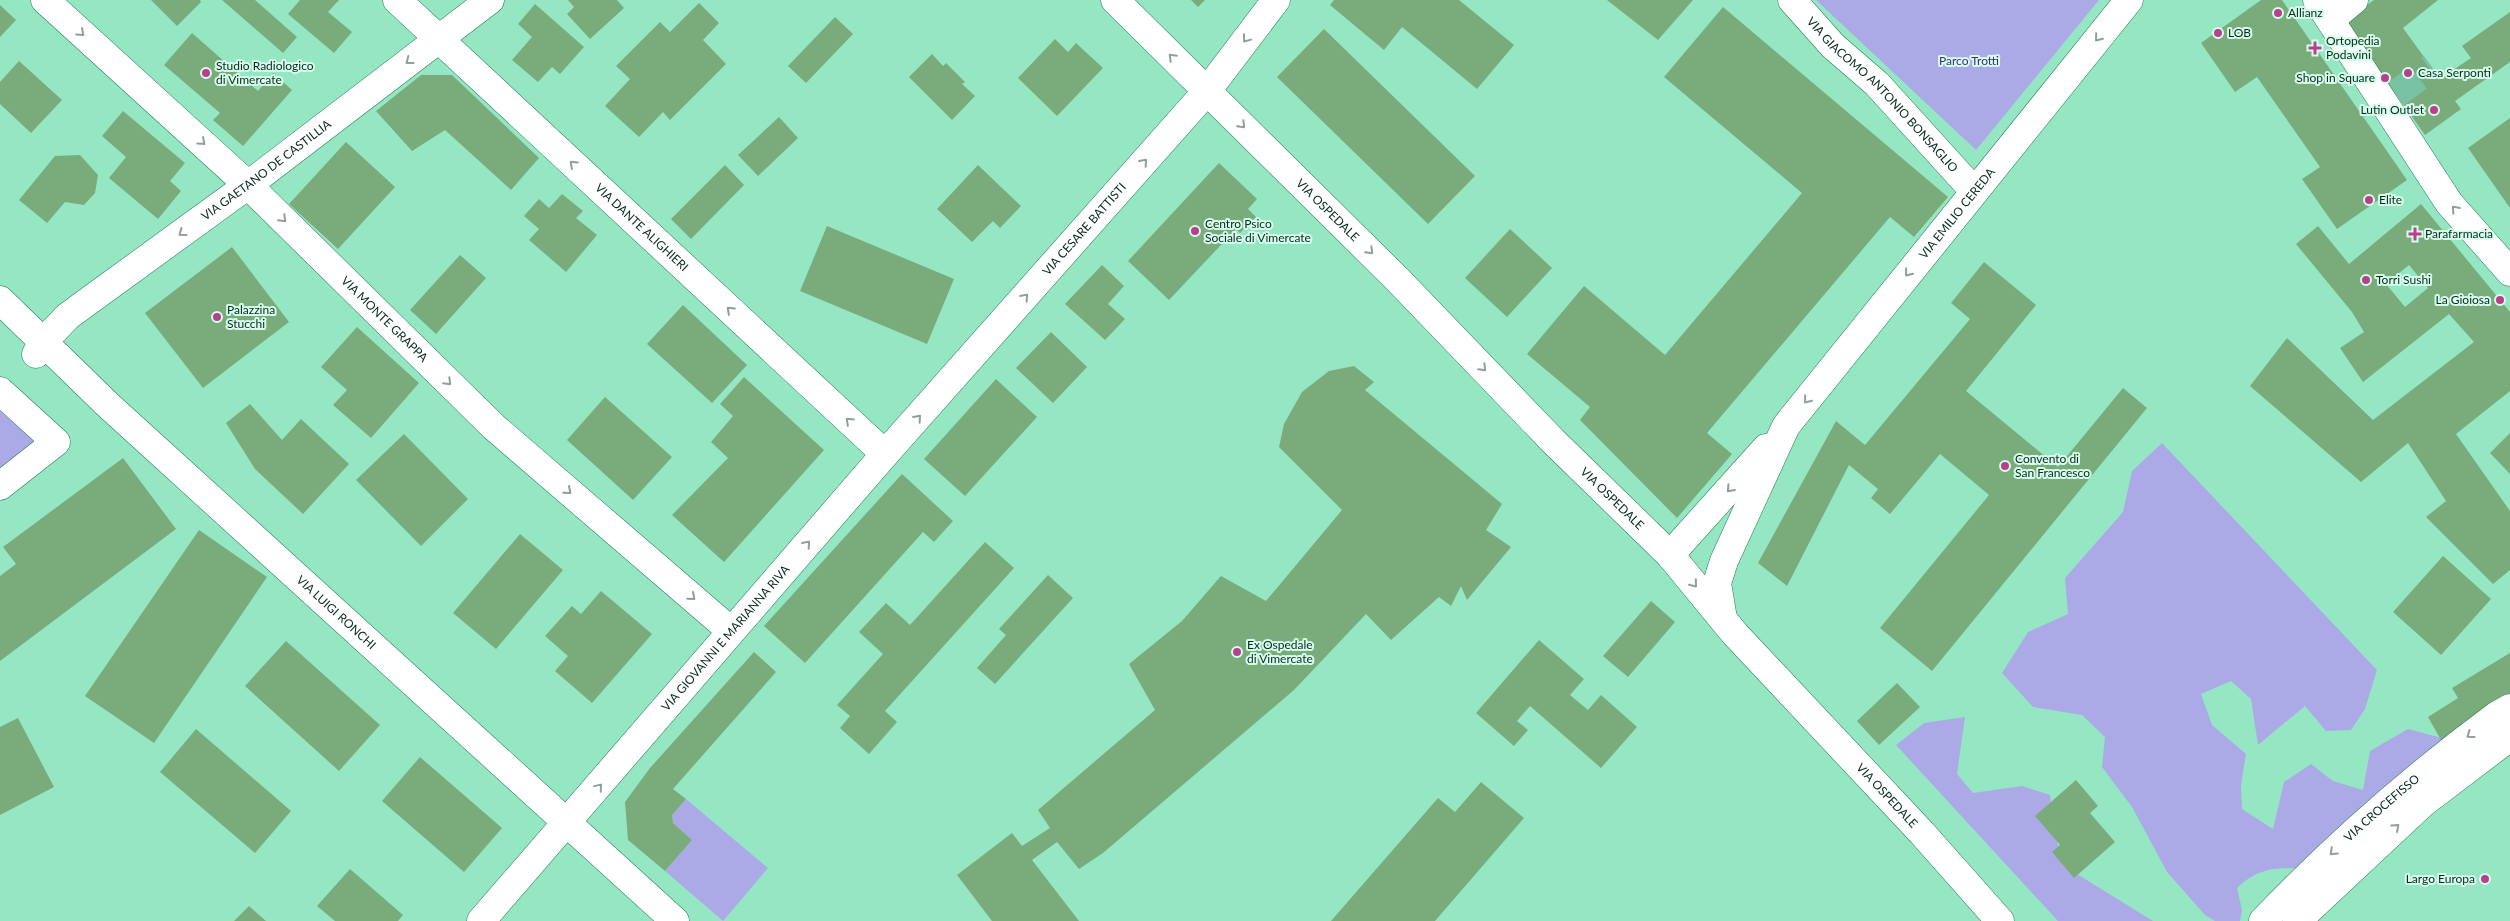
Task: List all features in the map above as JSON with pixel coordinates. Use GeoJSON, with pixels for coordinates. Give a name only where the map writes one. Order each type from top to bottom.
{"type":"FeatureCollection","features":[{"type":"Feature","properties":{"kind":"street","name":"VIA MONTE GRAPPA"},"geometry":{"type":"LineString","coordinates":[[46,0],[248,184],[494,427],[731,631]]}},
{"type":"Feature","properties":{"kind":"street","name":"VIA DANTE ALIGHIERI"},"geometry":{"type":"LineString","coordinates":[[397,0],[885,454]]}},
{"type":"Feature","properties":{"kind":"street","name":"VIA GAETANO DE CASTILLIA"},"geometry":{"type":"LineString","coordinates":[[40,348],[68,316],[248,184],[490,0]]}},
{"type":"Feature","properties":{"kind":"street","name":"VIA OSPEDALE"},"geometry":{"type":"LineString","coordinates":[[1114,0],[1398,280],[1553,441],[1670,555],[1723,619],[1922,833],[2000,921]]}},
{"type":"Feature","properties":{"kind":"street","name":"VIA CESARE BATTISTI"},"geometry":{"type":"LineString","coordinates":[[885,454],[1207,91],[1276,0]]}},
{"type":"Feature","properties":{"kind":"street","name":"VIA GIACOMO ANTONIO BONSAGLIO"},"geometry":{"type":"LineString","coordinates":[[1792,0],[1833,46],[1877,84],[1963,187]]}},
{"type":"Feature","properties":{"kind":"street","name":"VIA EMILIO CEREDA"},"geometry":{"type":"LineString","coordinates":[[1670,555],[1786,426],[1963,187],[2129,0]]}},
{"type":"Feature","properties":{"kind":"street"},"geometry":{"type":"LineString","coordinates":[[2354,0],[2323,10],[2390,98],[2449,203],[2510,272]]}},
{"type":"Feature","properties":{"kind":"street","name":"VIA LUIGI RONCHI"},"geometry":{"type":"LineString","coordinates":[[0,300],[40,348],[108,406],[675,921]]}},
{"type":"Feature","properties":{"kind":"street"},"geometry":{"type":"LineString","coordinates":[[0,320],[40,348]]}},
{"type":"Feature","properties":{"kind":"street"},"geometry":{"type":"LineString","coordinates":[[0,391],[56,442],[0,486]]}},
{"type":"Feature","properties":{"kind":"street","name":"VIA EMILIO CEREDA"},"geometry":{"type":"LineString","coordinates":[[1723,619],[1717,582],[1724,561],[1786,426]]}},
{"type":"Feature","properties":{"kind":"street","name":"VIA GIOVANNI E MARIANNA RIVA"},"geometry":{"type":"LineString","coordinates":[[481,921],[567,824],[885,454]]}},
{"type":"Feature","properties":{"kind":"street","name":"VIA CROCEFISSO"},"geometry":{"type":"LineString","coordinates":[[2263,921],[2342,843],[2415,778],[2472,734],[2510,708]]}},
{"type":"Feature","properties":{"kind":"street","name":"VIA CROCEFISSO"},"geometry":{"type":"LineString","coordinates":[[2297,921],[2423,804],[2510,737]]}},
{"type":"Feature","properties":{"kind":"green space","name":"Parco Trotti"},"geometry":{"type":"Polygon","coordinates":[[[1816,0],[2099,0],[1976,150],[1816,0]]]}},
{"type":"Feature","properties":{"kind":"green space"},"geometry":{"type":"Polygon","coordinates":[[[0,391],[56,442],[0,485],[0,391]]]}},
{"type":"Feature","properties":{"kind":"green space"},"geometry":{"type":"Polygon","coordinates":[[[2162,443],[2377,670],[2365,709],[2351,730],[2326,731],[2305,706],[2258,745],[2251,699],[2231,681],[2201,694],[2212,725],[2246,754],[2241,785],[2242,809],[2273,829],[2284,782],[2311,764],[2333,781],[2363,790],[2370,751],[2408,729],[2449,740],[2306,869],[2286,868],[2269,870],[2261,872],[2245,881],[2237,888],[2242,910],[2240,921],[2215,921],[2205,915],[2167,872],[2132,807],[2102,767],[2105,737],[2082,715],[2033,707],[2002,673],[2028,632],[2068,614],[2065,578],[2123,512],[2132,471],[2162,443]]]}},
{"type":"Feature","properties":{"kind":"green space"},"geometry":{"type":"Polygon","coordinates":[[[1965,717],[1957,774],[1973,793],[2022,786],[2050,795],[2055,835],[2064,866],[2153,921],[2058,921],[1896,745],[1924,723],[1965,717]]]}},
{"type":"Feature","properties":{"kind":"green space"},"geometry":{"type":"Polygon","coordinates":[[[686,799],[768,868],[723,921],[665,871],[692,840],[673,823],[672,815],[686,799]]]}},
{"type":"Feature","properties":{"kind":"building"},"geometry":{"type":"Polygon","coordinates":[[[151,0],[200,0],[201,2],[177,26],[151,0]]]}},
{"type":"Feature","properties":{"kind":"building"},"geometry":{"type":"Polygon","coordinates":[[[222,0],[255,0],[297,37],[283,53],[222,0]]]}},
{"type":"Feature","properties":{"kind":"building"},"geometry":{"type":"Polygon","coordinates":[[[300,0],[339,0],[328,12],[352,32],[334,53],[288,14],[300,0]]]}},
{"type":"Feature","properties":{"kind":"building"},"geometry":{"type":"Polygon","coordinates":[[[568,0],[617,0],[624,8],[590,39],[567,14],[574,7],[568,0]]]}},
{"type":"Feature","properties":{"kind":"building"},"geometry":{"type":"Polygon","coordinates":[[[1191,0],[1205,0],[1198,7],[1191,0]]]}},
{"type":"Feature","properties":{"kind":"building"},"geometry":{"type":"Polygon","coordinates":[[[1334,0],[1459,0],[1514,45],[1477,89],[1402,27],[1384,50],[1330,5],[1334,0]]]}},
{"type":"Feature","properties":{"kind":"building"},"geometry":{"type":"Polygon","coordinates":[[[1607,0],[1693,0],[1658,40],[1607,0]]]}},
{"type":"Feature","properties":{"kind":"building"},"geometry":{"type":"Polygon","coordinates":[[[2261,0],[2282,0],[2407,180],[2337,229],[2302,179],[2320,167],[2257,77],[2235,92],[2201,43],[2261,0]]]}},
{"type":"Feature","properties":{"kind":"building","name":"Casa Serponti"},"geometry":{"type":"Polygon","coordinates":[[[2374,0],[2438,0],[2403,28],[2440,79],[2471,58],[2462,46],[2510,12],[2510,62],[2455,101],[2461,109],[2425,135],[2344,21],[2374,0]]]}},
{"type":"Feature","properties":{"kind":"building"},"geometry":{"type":"Polygon","coordinates":[[[699,3],[719,23],[703,40],[726,64],[670,120],[663,112],[639,137],[605,106],[630,79],[616,66],[660,22],[670,32],[699,3]]]}},
{"type":"Feature","properties":{"kind":"building"},"geometry":{"type":"Polygon","coordinates":[[[535,4],[584,47],[560,74],[552,67],[538,82],[512,60],[532,37],[518,24],[535,4]]]}},
{"type":"Feature","properties":{"kind":"building"},"geometry":{"type":"Polygon","coordinates":[[[0,5],[16,20],[0,37],[0,5]]]}},
{"type":"Feature","properties":{"kind":"building"},"geometry":{"type":"Polygon","coordinates":[[[1723,7],[1948,197],[1914,237],[1890,217],[1707,433],[1732,454],[1677,518],[1580,420],[1590,407],[1527,354],[1584,286],[1665,355],[1802,193],[1664,77],[1723,7]]]}},
{"type":"Feature","properties":{"kind":"building"},"geometry":{"type":"Polygon","coordinates":[[[835,17],[853,34],[806,83],[788,66],[835,17]]]}},
{"type":"Feature","properties":{"kind":"building"},"geometry":{"type":"Polygon","coordinates":[[[1324,29],[1475,176],[1428,224],[1277,77],[1324,29]]]}},
{"type":"Feature","properties":{"kind":"building"},"geometry":{"type":"Polygon","coordinates":[[[192,33],[258,91],[273,73],[292,90],[243,146],[213,120],[220,113],[164,65],[192,33]]]}},
{"type":"Feature","properties":{"kind":"building"},"geometry":{"type":"Polygon","coordinates":[[[1055,39],[1068,52],[1076,43],[1103,68],[1057,116],[1018,78],[1055,39]]]}},
{"type":"Feature","properties":{"kind":"building"},"geometry":{"type":"Polygon","coordinates":[[[932,54],[943,66],[946,63],[965,82],[962,84],[975,96],[952,120],[909,77],[932,54]]]}},
{"type":"Feature","properties":{"kind":"building"},"geometry":{"type":"Polygon","coordinates":[[[19,61],[62,100],[31,133],[0,104],[0,82],[19,61]]]}},
{"type":"Feature","properties":{"kind":"building"},"geometry":{"type":"Polygon","coordinates":[[[421,75],[452,75],[539,158],[511,190],[445,130],[412,151],[376,111],[421,75]]]}},
{"type":"Feature","properties":{"kind":"building"},"geometry":{"type":"Polygon","coordinates":[[[123,111],[185,163],[170,181],[181,191],[158,219],[109,178],[126,157],[102,136],[123,111]]]}},
{"type":"Feature","properties":{"kind":"building"},"geometry":{"type":"Polygon","coordinates":[[[779,117],[798,138],[758,176],[738,155],[779,117]]]}},
{"type":"Feature","properties":{"kind":"building"},"geometry":{"type":"Polygon","coordinates":[[[2510,118],[2510,208],[2468,148],[2510,118]]]}},
{"type":"Feature","properties":{"kind":"building"},"geometry":{"type":"Polygon","coordinates":[[[346,142],[395,187],[338,249],[289,204],[346,142]]]}},
{"type":"Feature","properties":{"kind":"building"},"geometry":{"type":"Polygon","coordinates":[[[80,155],[98,175],[95,193],[84,205],[65,202],[47,223],[19,200],[55,156],[80,155]]]}},
{"type":"Feature","properties":{"kind":"building","name":"Centro Psico Sociale di Vimercate"},"geometry":{"type":"Polygon","coordinates":[[[1219,163],[1257,199],[1248,209],[1256,217],[1240,233],[1236,229],[1169,300],[1128,261],[1219,163]]]}},
{"type":"Feature","properties":{"kind":"building"},"geometry":{"type":"Polygon","coordinates":[[[725,165],[744,185],[691,239],[671,219],[725,165]]]}},
{"type":"Feature","properties":{"kind":"building"},"geometry":{"type":"Polygon","coordinates":[[[978,165],[1021,206],[1000,228],[993,221],[972,242],[937,209],[978,165]]]}},
{"type":"Feature","properties":{"kind":"building"},"geometry":{"type":"Polygon","coordinates":[[[562,194],[583,211],[576,218],[597,235],[566,272],[529,240],[539,229],[524,216],[539,199],[549,208],[562,194]]]}},
{"type":"Feature","properties":{"kind":"building"},"geometry":{"type":"Polygon","coordinates":[[[2421,204],[2510,312],[2510,391],[2456,434],[2510,511],[2510,570],[2493,584],[2426,517],[2446,501],[2408,443],[2361,482],[2250,386],[2287,338],[2373,420],[2474,342],[2449,314],[2363,382],[2340,348],[2364,332],[2352,312],[2296,244],[2318,226],[2349,264],[2421,204]],[[2409,265],[2386,284],[2405,307],[2428,288],[2409,265]]]}},
{"type":"Feature","properties":{"kind":"building"},"geometry":{"type":"Polygon","coordinates":[[[827,226],[954,279],[927,344],[800,291],[827,226]]]}},
{"type":"Feature","properties":{"kind":"building"},"geometry":{"type":"Polygon","coordinates":[[[1510,229],[1552,268],[1507,317],[1465,278],[1510,229]]]}},
{"type":"Feature","properties":{"kind":"building","name":"Palazzina Stucchi"},"geometry":{"type":"Polygon","coordinates":[[[232,247],[289,322],[203,388],[145,313],[232,247]]]}},
{"type":"Feature","properties":{"kind":"building"},"geometry":{"type":"Polygon","coordinates":[[[460,255],[486,278],[436,334],[410,310],[460,255]]]}},
{"type":"Feature","properties":{"kind":"building","name":"Convento di San Francesco"},"geometry":{"type":"Polygon","coordinates":[[[1984,262],[2036,305],[1966,391],[2058,467],[2123,388],[2147,408],[1932,671],[1880,628],[1989,495],[1940,454],[1890,514],[1871,498],[1878,489],[1849,465],[1787,586],[1758,563],[1836,421],[1865,445],[1970,319],[1951,303],[1984,262]]]}},
{"type":"Feature","properties":{"kind":"building"},"geometry":{"type":"Polygon","coordinates":[[[1102,265],[1124,286],[1108,304],[1125,319],[1105,340],[1065,304],[1102,265]]]}},
{"type":"Feature","properties":{"kind":"building"},"geometry":{"type":"Polygon","coordinates":[[[683,305],[747,365],[712,403],[647,344],[683,305]]]}},
{"type":"Feature","properties":{"kind":"building"},"geometry":{"type":"Polygon","coordinates":[[[357,327],[419,383],[371,438],[333,405],[347,390],[321,367],[357,327]]]}},
{"type":"Feature","properties":{"kind":"building"},"geometry":{"type":"Polygon","coordinates":[[[1051,332],[1087,367],[1053,403],[1016,368],[1051,332]]]}},
{"type":"Feature","properties":{"kind":"building","name":"Ex Ospedale di Vimercate"},"geometry":{"type":"Polygon","coordinates":[[[1354,366],[1374,382],[1365,390],[1502,504],[1486,530],[1511,547],[1467,600],[1461,586],[1451,606],[1439,597],[1391,640],[1366,614],[1294,690],[1103,853],[1079,869],[1057,842],[1032,860],[1079,921],[992,921],[957,875],[1012,833],[1022,846],[1050,828],[1038,810],[1155,710],[1129,664],[1182,621],[1221,576],[1266,601],[1342,510],[1279,447],[1284,424],[1302,392],[1329,371],[1354,366]]]}},
{"type":"Feature","properties":{"kind":"building"},"geometry":{"type":"Polygon","coordinates":[[[744,377],[824,450],[724,562],[672,515],[728,458],[711,442],[733,416],[720,404],[744,377]]]}},
{"type":"Feature","properties":{"kind":"building"},"geometry":{"type":"Polygon","coordinates":[[[996,379],[1037,417],[965,496],[924,459],[996,379]]]}},
{"type":"Feature","properties":{"kind":"building"},"geometry":{"type":"Polygon","coordinates":[[[605,397],[672,457],[633,500],[567,440],[605,397]]]}},
{"type":"Feature","properties":{"kind":"building"},"geometry":{"type":"Polygon","coordinates":[[[250,404],[282,440],[301,419],[349,464],[303,514],[255,469],[226,423],[250,404]]]}},
{"type":"Feature","properties":{"kind":"building"},"geometry":{"type":"Polygon","coordinates":[[[2510,433],[2510,474],[2490,453],[2510,433]]]}},
{"type":"Feature","properties":{"kind":"building"},"geometry":{"type":"Polygon","coordinates":[[[404,434],[468,499],[421,546],[356,480],[404,434]]]}},
{"type":"Feature","properties":{"kind":"building"},"geometry":{"type":"Polygon","coordinates":[[[123,458],[176,529],[0,661],[0,576],[16,564],[3,547],[123,458]]]}},
{"type":"Feature","properties":{"kind":"building"},"geometry":{"type":"Polygon","coordinates":[[[902,474],[953,521],[934,542],[923,532],[805,663],[764,626],[902,474]]]}},
{"type":"Feature","properties":{"kind":"building"},"geometry":{"type":"Polygon","coordinates":[[[199,530],[267,577],[154,743],[85,696],[199,530]]]}},
{"type":"Feature","properties":{"kind":"building"},"geometry":{"type":"Polygon","coordinates":[[[520,534],[563,570],[496,649],[453,613],[520,534]]]}},
{"type":"Feature","properties":{"kind":"building"},"geometry":{"type":"Polygon","coordinates":[[[985,542],[1014,568],[885,711],[897,722],[869,754],[840,728],[850,716],[837,705],[883,654],[859,632],[886,603],[910,625],[985,542]]]}},
{"type":"Feature","properties":{"kind":"building"},"geometry":{"type":"Polygon","coordinates":[[[2443,556],[2491,599],[2441,655],[2393,612],[2443,556]]]}},
{"type":"Feature","properties":{"kind":"building"},"geometry":{"type":"Polygon","coordinates":[[[1048,575],[1073,598],[995,684],[977,668],[1006,635],[999,629],[1048,575]]]}},
{"type":"Feature","properties":{"kind":"building"},"geometry":{"type":"Polygon","coordinates":[[[601,591],[652,634],[592,703],[555,671],[568,656],[545,636],[572,606],[581,614],[601,591]]]}},
{"type":"Feature","properties":{"kind":"building"},"geometry":{"type":"Polygon","coordinates":[[[1651,601],[1675,622],[1628,677],[1603,656],[1651,601]]]}},
{"type":"Feature","properties":{"kind":"building"},"geometry":{"type":"Polygon","coordinates":[[[1539,640],[1584,679],[1570,695],[1588,710],[1601,695],[1637,727],[1601,768],[1530,706],[1517,721],[1528,730],[1514,746],[1476,713],[1539,640]]]}},
{"type":"Feature","properties":{"kind":"building"},"geometry":{"type":"Polygon","coordinates":[[[286,641],[380,725],[339,771],[245,686],[286,641]]]}},
{"type":"Feature","properties":{"kind":"building"},"geometry":{"type":"Polygon","coordinates":[[[754,652],[776,672],[673,789],[686,799],[672,815],[673,823],[692,840],[665,871],[628,840],[625,802],[650,768],[754,652]]]}},
{"type":"Feature","properties":{"kind":"building"},"geometry":{"type":"Polygon","coordinates":[[[2510,653],[2510,697],[2441,740],[2428,717],[2458,698],[2452,688],[2510,653]]]}},
{"type":"Feature","properties":{"kind":"building"},"geometry":{"type":"Polygon","coordinates":[[[1897,683],[1920,707],[1879,745],[1857,721],[1897,683]]]}},
{"type":"Feature","properties":{"kind":"building"},"geometry":{"type":"Polygon","coordinates":[[[18,718],[54,787],[0,815],[0,727],[18,718]]]}},
{"type":"Feature","properties":{"kind":"building"},"geometry":{"type":"Polygon","coordinates":[[[196,729],[291,811],[255,853],[160,772],[196,729]]]}},
{"type":"Feature","properties":{"kind":"building"},"geometry":{"type":"Polygon","coordinates":[[[420,757],[502,828],[464,872],[382,801],[420,757]]]}},
{"type":"Feature","properties":{"kind":"building"},"geometry":{"type":"Polygon","coordinates":[[[2076,780],[2098,806],[2090,813],[2115,842],[2074,878],[2052,852],[2060,845],[2035,816],[2076,780]]]}},
{"type":"Feature","properties":{"kind":"building"},"geometry":{"type":"Polygon","coordinates":[[[1481,782],[1524,818],[1435,921],[1331,921],[1438,798],[1455,812],[1481,782]]]}},
{"type":"Feature","properties":{"kind":"building"},"geometry":{"type":"Polygon","coordinates":[[[350,869],[403,915],[398,921],[335,921],[317,906],[350,869]]]}},
{"type":"Feature","properties":{"kind":"building"},"geometry":{"type":"Polygon","coordinates":[[[249,906],[266,921],[234,921],[249,906]]]}},
{"type":"Feature","properties":{"kind":"tunnel"},"geometry":{"type":"LineString","coordinates":[[2396,94],[2432,67]]}},
{"type":"Feature","properties":{"kind":"place","name":"Allianz"},"geometry":{"type":"Point","coordinates":[2278,13]}},
{"type":"Feature","properties":{"kind":"place","name":"LOB"},"geometry":{"type":"Point","coordinates":[2218,33]}},
{"type":"Feature","properties":{"kind":"place","name":"Ortopedia Podavini"},"geometry":{"type":"Point","coordinates":[2315,48]}},
{"type":"Feature","properties":{"kind":"place","name":"Studio Radiologico di Vimercate"},"geometry":{"type":"Point","coordinates":[206,73]}},
{"type":"Feature","properties":{"kind":"place","name":"Casa Serponti"},"geometry":{"type":"Point","coordinates":[2408,73]}},
{"type":"Feature","properties":{"kind":"place","name":"Shop in Square"},"geometry":{"type":"Point","coordinates":[2385,78]}},
{"type":"Feature","properties":{"kind":"place","name":"Lutin Outlet"},"geometry":{"type":"Point","coordinates":[2434,110]}},
{"type":"Feature","properties":{"kind":"place","name":"Elite"},"geometry":{"type":"Point","coordinates":[2369,200]}},
{"type":"Feature","properties":{"kind":"place","name":"Centro Psico Sociale di Vimercate"},"geometry":{"type":"Point","coordinates":[1195,231]}},
{"type":"Feature","properties":{"kind":"place","name":"Parafarmacia"},"geometry":{"type":"Point","coordinates":[2415,234]}},
{"type":"Feature","properties":{"kind":"place","name":"Torri Sushi"},"geometry":{"type":"Point","coordinates":[2366,280]}},
{"type":"Feature","properties":{"kind":"place","name":"La Gioiosa"},"geometry":{"type":"Point","coordinates":[2500,300]}},
{"type":"Feature","properties":{"kind":"place","name":"Palazzina Stucchi"},"geometry":{"type":"Point","coordinates":[217,317]}},
{"type":"Feature","properties":{"kind":"place","name":"Convento di San Francesco"},"geometry":{"type":"Point","coordinates":[2005,466]}},
{"type":"Feature","properties":{"kind":"place","name":"Ex Ospedale di Vimercate"},"geometry":{"type":"Point","coordinates":[1237,652]}},
{"type":"Feature","properties":{"kind":"place","name":"Largo Europa"},"geometry":{"type":"Point","coordinates":[2485,879]}}]}
